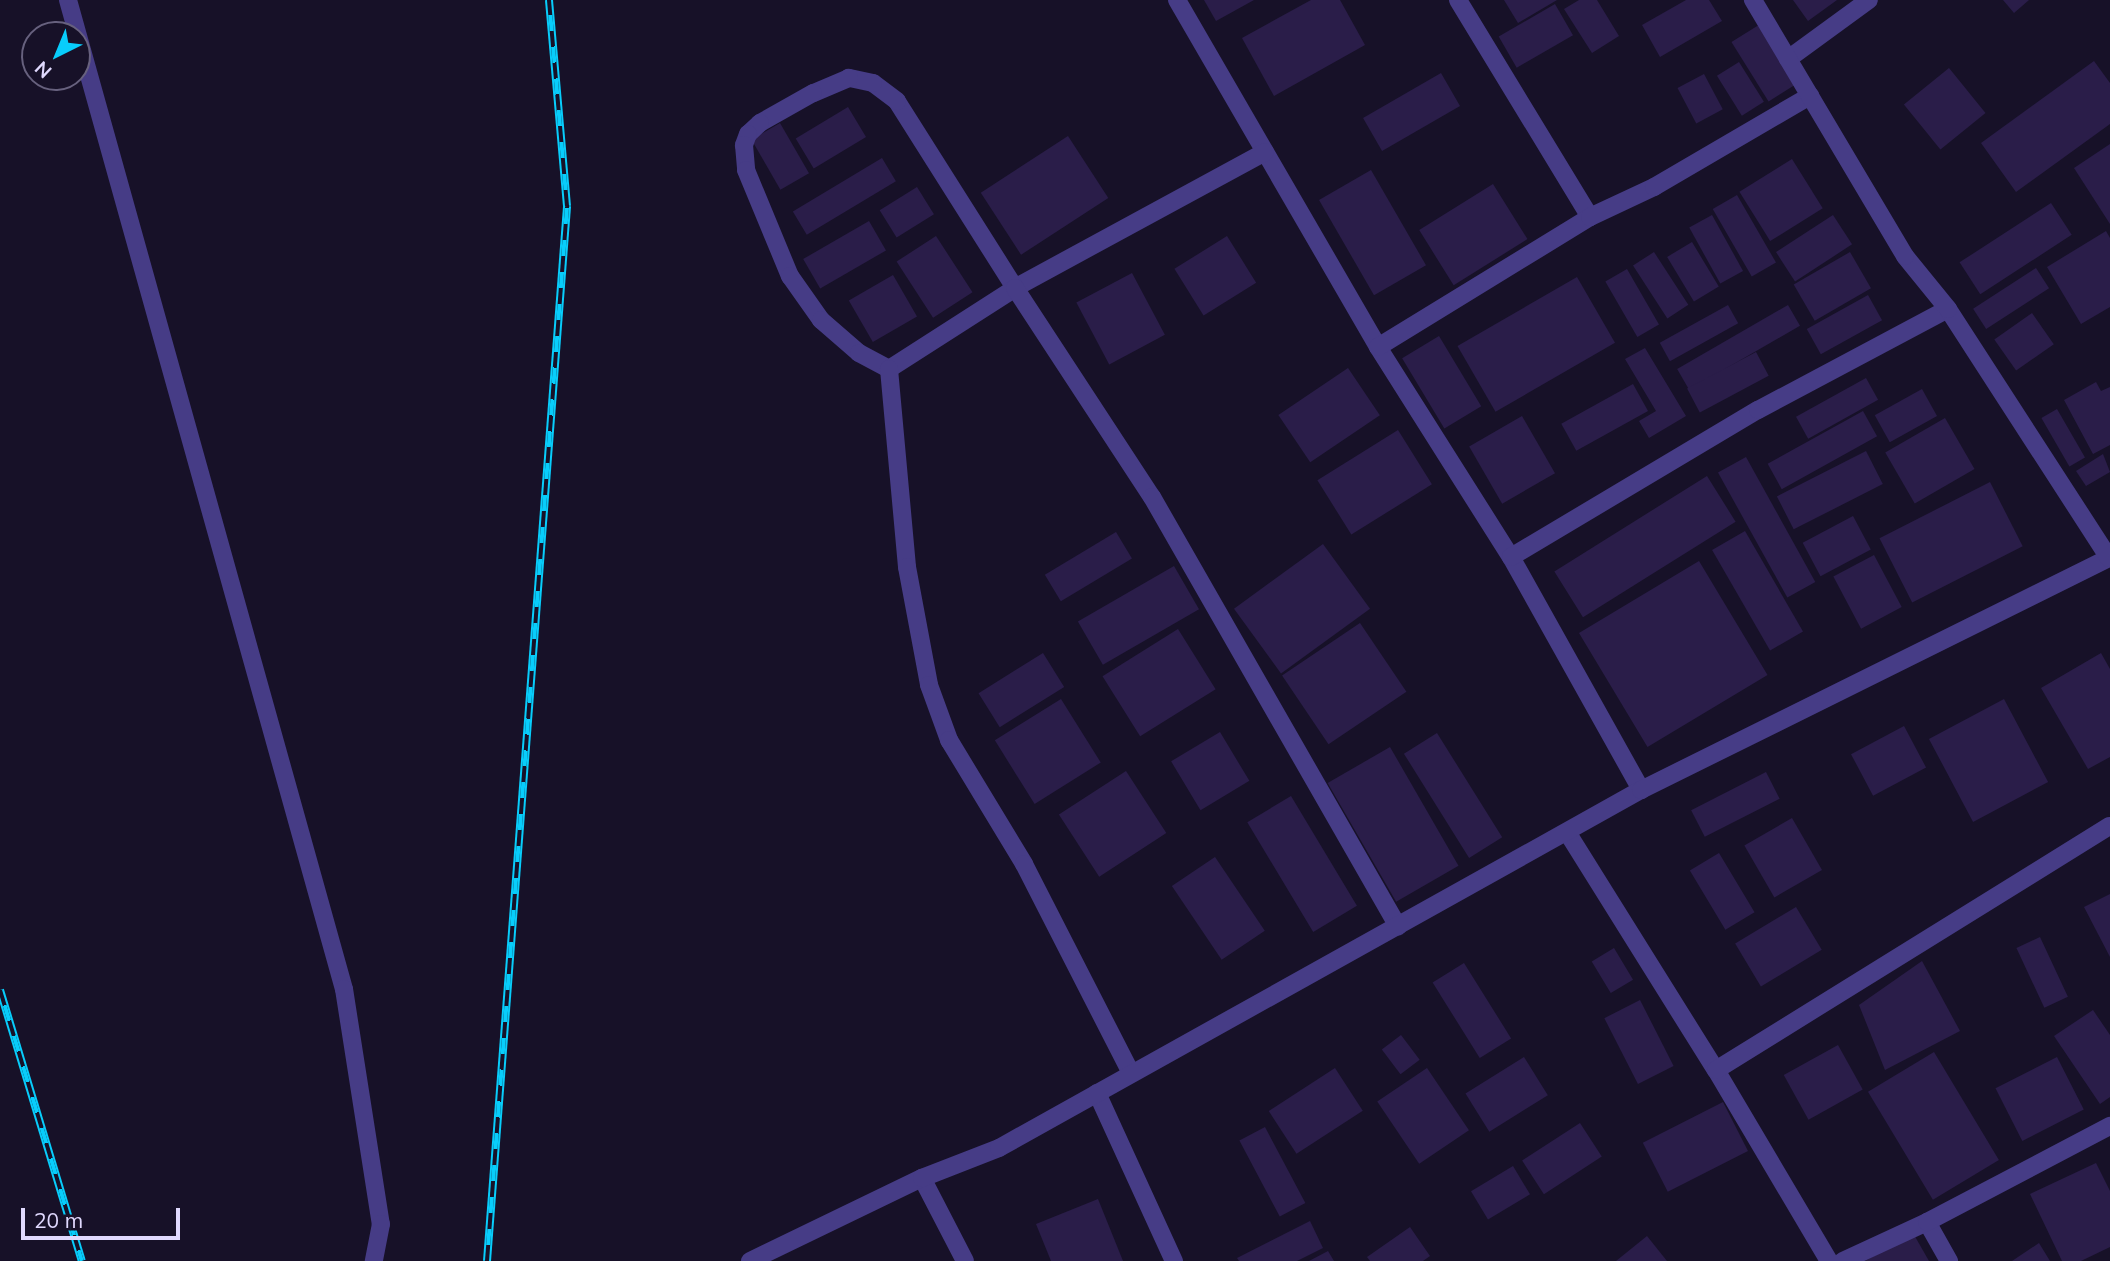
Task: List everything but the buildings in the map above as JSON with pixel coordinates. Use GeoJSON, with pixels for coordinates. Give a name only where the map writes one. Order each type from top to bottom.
{"type":"FeatureCollection","features":[{"type":"Feature","properties":{"kind":"street"},"geometry":{"type":"LineString","coordinates":[[68,0],[344,989],[381,1224],[374,1261]]}},
{"type":"Feature","properties":{"kind":"street"},"geometry":{"type":"LineString","coordinates":[[1177,0],[1378,347],[1511,557],[1641,790]]}},
{"type":"Feature","properties":{"kind":"street"},"geometry":{"type":"LineString","coordinates":[[1458,0],[1590,217]]}},
{"type":"Feature","properties":{"kind":"street"},"geometry":{"type":"LineString","coordinates":[[750,1261],[922,1178],[999,1148],[1641,790],[2110,559],[1948,309],[1905,256],[1753,0]]}},
{"type":"Feature","properties":{"kind":"street"},"geometry":{"type":"LineString","coordinates":[[1788,59],[1868,0]]}},
{"type":"Feature","properties":{"kind":"street"},"geometry":{"type":"LineString","coordinates":[[889,369],[859,353],[821,320],[790,275],[746,170],[744,145],[748,134],[760,123],[813,93],[849,78],[873,83],[897,102],[1152,497],[1398,927]]}},
{"type":"Feature","properties":{"kind":"street"},"geometry":{"type":"LineString","coordinates":[[1378,347],[1590,217],[1654,187],[1810,96]]}},
{"type":"Feature","properties":{"kind":"street"},"geometry":{"type":"LineString","coordinates":[[889,369],[1015,288],[1265,152]]}},
{"type":"Feature","properties":{"kind":"street"},"geometry":{"type":"LineString","coordinates":[[1511,557],[1758,410],[1948,309]]}},
{"type":"Feature","properties":{"kind":"street"},"geometry":{"type":"LineString","coordinates":[[889,369],[906,567],[929,685],[949,740],[1024,864],[1131,1073]]}},
{"type":"Feature","properties":{"kind":"street"},"geometry":{"type":"LineString","coordinates":[[1716,1070],[2110,826]]}},
{"type":"Feature","properties":{"kind":"street"},"geometry":{"type":"LineString","coordinates":[[1567,832],[1716,1070],[1829,1261]]}},
{"type":"Feature","properties":{"kind":"street"},"geometry":{"type":"LineString","coordinates":[[1097,1093],[1174,1261]]}},
{"type":"Feature","properties":{"kind":"street"},"geometry":{"type":"LineString","coordinates":[[1843,1261],[1927,1222],[2110,1126]]}},
{"type":"Feature","properties":{"kind":"street"},"geometry":{"type":"LineString","coordinates":[[922,1178],[965,1261]]}},
{"type":"Feature","properties":{"kind":"street"},"geometry":{"type":"LineString","coordinates":[[1927,1222],[1949,1261]]}},
{"type":"Feature","properties":{"kind":"railway"},"geometry":{"type":"LineString","coordinates":[[487,1261],[567,206],[549,0]]}},
{"type":"Feature","properties":{"kind":"railway"},"geometry":{"type":"LineString","coordinates":[[0,990],[82,1261]]}}]}
